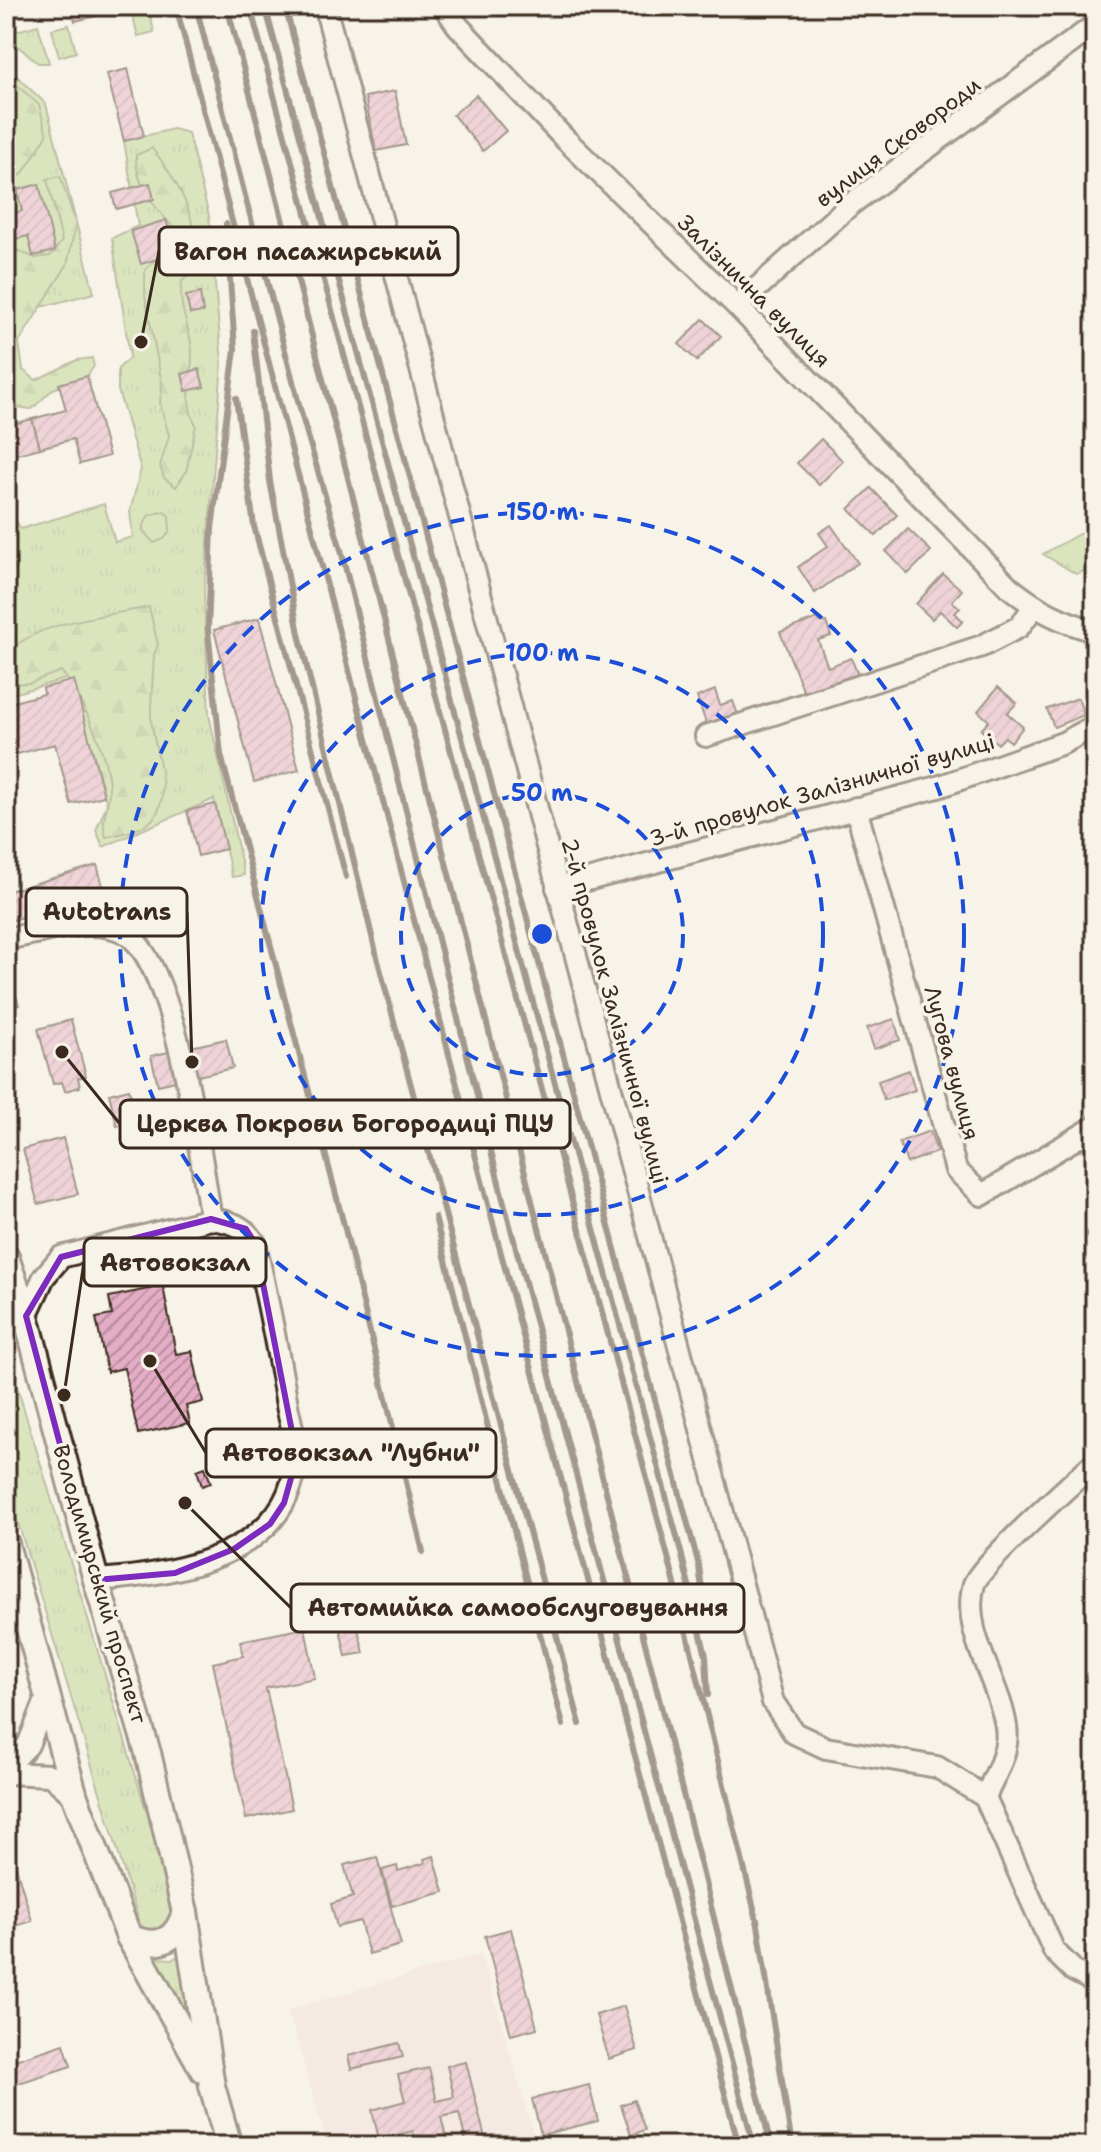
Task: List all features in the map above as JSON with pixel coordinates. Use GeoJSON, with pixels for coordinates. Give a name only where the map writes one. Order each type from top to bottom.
{"type":"FeatureCollection","features":[{"type":"Feature","properties":{"kind":"main road","name":"Володимирський проспект"},"geometry":{"type":"LineString","coordinates":[[6,1257],[26,1316],[96,1580],[148,1753],[185,1912],[212,2086],[229,2146]]}},
{"type":"Feature","properties":{"kind":"main road","name":"Володимирський проспект"},"geometry":{"type":"LineString","coordinates":[[6,1544],[46,1700],[75,1797],[129,1937],[212,2086]]}},
{"type":"Feature","properties":{"kind":"main road"},"geometry":{"type":"LineString","coordinates":[[129,1937],[145,1944],[159,1944],[171,1939],[185,1912]]}},
{"type":"Feature","properties":{"kind":"street","name":"2-й провулок Залізничної вулиці"},"geometry":{"type":"LineString","coordinates":[[325,6],[773,1702],[794,1733],[826,1748],[937,1767],[985,1797]]}},
{"type":"Feature","properties":{"kind":"street","name":"Залізнична вулиця"},"geometry":{"type":"LineString","coordinates":[[444,6],[458,26],[563,137],[737,306],[1034,607],[1067,624],[1095,631]]}},
{"type":"Feature","properties":{"kind":"street","name":"вулиця Сковороди"},"geometry":{"type":"LineString","coordinates":[[737,306],[851,204],[1095,25]]}},
{"type":"Feature","properties":{"kind":"street"},"geometry":{"type":"LineString","coordinates":[[706,736],[982,646],[1019,627],[1034,607]]}},
{"type":"Feature","properties":{"kind":"street","name":"3-й провулок Залізничної вулиці"},"geometry":{"type":"LineString","coordinates":[[557,888],[952,782],[1063,743],[1095,726]]}},
{"type":"Feature","properties":{"kind":"street","name":"Лугова вулиця"},"geometry":{"type":"LineString","coordinates":[[856,808],[956,1170],[982,1195],[1095,1127]]}},
{"type":"Feature","properties":{"kind":"street"},"geometry":{"type":"LineString","coordinates":[[6,939],[88,925],[122,931],[146,952],[179,1038],[211,1219]]}},
{"type":"Feature","properties":{"kind":"street"},"geometry":{"type":"LineString","coordinates":[[26,1316],[44,1277],[61,1257],[211,1219],[233,1222],[246,1229],[255,1243],[297,1457],[284,1503],[270,1524],[234,1549],[175,1573],[96,1580]]}},
{"type":"Feature","properties":{"kind":"street"},"geometry":{"type":"LineString","coordinates":[[1095,1462],[1001,1552],[974,1583],[973,1617],[1007,1728],[1002,1761],[985,1797],[1054,1951],[1074,1971],[1095,1982]]}},
{"type":"Feature","properties":{"kind":"street"},"geometry":{"type":"LineString","coordinates":[[6,1770],[28,1745],[46,1700]]}},
{"type":"Feature","properties":{"kind":"street"},"geometry":{"type":"LineString","coordinates":[[28,1745],[34,1772]]}},
{"type":"Feature","properties":{"kind":"street"},"geometry":{"type":"LineString","coordinates":[[6,1770],[50,1775],[75,1797]]}},
{"type":"Feature","properties":{"kind":"highlighted area"},"geometry":{"type":"Polygon","coordinates":[[[211,1219],[246,1229],[255,1243],[297,1457],[284,1503],[270,1524],[234,1549],[175,1573],[96,1580],[26,1316],[61,1257],[211,1219]]]}},
{"type":"Feature","properties":{"kind":"shaded area"},"geometry":{"type":"Polygon","coordinates":[[[481,1954],[534,2136],[500,2146],[328,2146],[288,2010],[481,1954]]]}},
{"type":"Feature","properties":{"kind":"green space"},"geometry":{"type":"Polygon","coordinates":[[[130,6],[148,6],[154,32],[138,36],[130,6]]]}},
{"type":"Feature","properties":{"kind":"green space"},"geometry":{"type":"Polygon","coordinates":[[[38,25],[49,63],[38,63],[8,38],[9,33],[38,25]]]}},
{"type":"Feature","properties":{"kind":"green space"},"geometry":{"type":"Polygon","coordinates":[[[69,25],[76,52],[59,57],[52,29],[69,25]]]}},
{"type":"Feature","properties":{"kind":"green space"},"geometry":{"type":"Polygon","coordinates":[[[6,66],[46,104],[94,293],[14,314],[6,298],[6,66]]]}},
{"type":"Feature","properties":{"kind":"green space"},"geometry":{"type":"Polygon","coordinates":[[[6,75],[39,105],[47,135],[23,173],[6,188],[6,75]]]}},
{"type":"Feature","properties":{"kind":"green space"},"geometry":{"type":"Polygon","coordinates":[[[173,129],[188,133],[209,216],[222,363],[204,592],[209,715],[244,875],[232,877],[214,799],[103,847],[96,830],[107,804],[72,677],[6,696],[6,505],[21,529],[104,504],[115,542],[133,537],[130,512],[141,469],[118,390],[118,369],[130,357],[112,238],[138,226],[124,141],[173,129]]]}},
{"type":"Feature","properties":{"kind":"green space"},"geometry":{"type":"Polygon","coordinates":[[[152,148],[180,190],[194,236],[194,271],[182,281],[181,290],[192,354],[189,395],[196,425],[186,472],[176,487],[164,478],[160,466],[169,436],[160,403],[162,383],[145,296],[145,270],[169,248],[172,226],[152,202],[136,166],[136,155],[152,148]]]}},
{"type":"Feature","properties":{"kind":"green space"},"geometry":{"type":"Polygon","coordinates":[[[60,176],[76,224],[67,265],[19,342],[23,370],[36,380],[77,360],[92,358],[94,366],[87,376],[53,389],[32,409],[13,407],[6,400],[6,258],[16,250],[35,258],[50,256],[62,241],[47,179],[60,176]]]}},
{"type":"Feature","properties":{"kind":"green space"},"geometry":{"type":"Polygon","coordinates":[[[164,511],[169,516],[170,531],[164,539],[154,543],[142,530],[148,516],[164,511]]]}},
{"type":"Feature","properties":{"kind":"green space"},"geometry":{"type":"Polygon","coordinates":[[[1095,525],[1095,567],[1076,574],[1043,554],[1095,525]]]}},
{"type":"Feature","properties":{"kind":"green space"},"geometry":{"type":"Polygon","coordinates":[[[149,607],[158,645],[154,655],[151,717],[161,770],[162,797],[159,809],[147,824],[130,832],[106,837],[104,820],[109,794],[105,764],[94,729],[78,696],[61,671],[30,683],[6,684],[6,654],[36,634],[54,627],[149,607]]]}},
{"type":"Feature","properties":{"kind":"green space"},"geometry":{"type":"Polygon","coordinates":[[[6,1350],[178,1915],[175,1923],[151,1933],[140,1924],[6,1483],[6,1350]]]}},
{"type":"Feature","properties":{"kind":"green space"},"geometry":{"type":"Polygon","coordinates":[[[186,1951],[193,2029],[154,1958],[173,1959],[186,1951]]]}},
{"type":"Feature","properties":{"kind":"building"},"geometry":{"type":"Polygon","coordinates":[[[71,6],[107,6],[109,13],[75,21],[71,6]]]}},
{"type":"Feature","properties":{"kind":"building"},"geometry":{"type":"Polygon","coordinates":[[[128,69],[144,136],[124,141],[107,74],[128,69]]]}},
{"type":"Feature","properties":{"kind":"building"},"geometry":{"type":"Polygon","coordinates":[[[395,91],[406,145],[376,151],[365,97],[395,91]]]}},
{"type":"Feature","properties":{"kind":"building"},"geometry":{"type":"Polygon","coordinates":[[[476,95],[506,131],[483,151],[453,115],[476,95]]]}},
{"type":"Feature","properties":{"kind":"building"},"geometry":{"type":"Polygon","coordinates":[[[150,183],[154,199],[116,209],[112,193],[150,183]]]}},
{"type":"Feature","properties":{"kind":"building"},"geometry":{"type":"Polygon","coordinates":[[[39,184],[55,251],[33,256],[28,236],[6,241],[6,215],[22,211],[17,190],[39,184]]]}},
{"type":"Feature","properties":{"kind":"building"},"geometry":{"type":"Polygon","coordinates":[[[166,220],[176,253],[141,264],[131,231],[166,220]]]}},
{"type":"Feature","properties":{"kind":"building"},"geometry":{"type":"Polygon","coordinates":[[[200,293],[203,312],[190,314],[186,296],[200,293]]]}},
{"type":"Feature","properties":{"kind":"building"},"geometry":{"type":"Polygon","coordinates":[[[703,319],[721,336],[697,361],[679,344],[703,319]]]}},
{"type":"Feature","properties":{"kind":"building"},"geometry":{"type":"Polygon","coordinates":[[[199,369],[204,387],[186,391],[182,374],[199,369]]]}},
{"type":"Feature","properties":{"kind":"building"},"geometry":{"type":"Polygon","coordinates":[[[87,376],[109,456],[80,464],[73,439],[40,448],[32,419],[66,410],[59,384],[87,376]]]}},
{"type":"Feature","properties":{"kind":"building"},"geometry":{"type":"Polygon","coordinates":[[[32,419],[40,448],[6,457],[6,426],[32,419]]]}},
{"type":"Feature","properties":{"kind":"building"},"geometry":{"type":"Polygon","coordinates":[[[821,439],[843,461],[819,485],[797,463],[821,439]]]}},
{"type":"Feature","properties":{"kind":"building"},"geometry":{"type":"Polygon","coordinates":[[[871,488],[897,515],[876,536],[849,509],[871,488]]]}},
{"type":"Feature","properties":{"kind":"building"},"geometry":{"type":"Polygon","coordinates":[[[831,525],[858,563],[815,593],[798,567],[828,546],[819,533],[831,525]]]}},
{"type":"Feature","properties":{"kind":"building"},"geometry":{"type":"Polygon","coordinates":[[[908,529],[931,551],[908,574],[886,551],[908,529]]]}},
{"type":"Feature","properties":{"kind":"building"},"geometry":{"type":"Polygon","coordinates":[[[943,574],[962,590],[952,601],[960,608],[955,613],[963,621],[957,627],[940,611],[932,619],[916,604],[943,574]]]}},
{"type":"Feature","properties":{"kind":"building"},"geometry":{"type":"Polygon","coordinates":[[[259,618],[299,770],[254,782],[214,630],[259,618]]]}},
{"type":"Feature","properties":{"kind":"building"},"geometry":{"type":"Polygon","coordinates":[[[818,618],[820,622],[826,622],[831,636],[818,640],[828,667],[851,658],[858,675],[805,695],[780,632],[818,618]]]}},
{"type":"Feature","properties":{"kind":"building"},"geometry":{"type":"Polygon","coordinates":[[[74,680],[104,796],[71,804],[55,744],[6,757],[6,704],[44,694],[43,688],[74,680]]]}},
{"type":"Feature","properties":{"kind":"building"},"geometry":{"type":"Polygon","coordinates":[[[998,687],[1017,703],[1007,713],[1023,727],[1011,742],[1005,737],[998,744],[981,730],[989,721],[978,711],[998,687]]]}},
{"type":"Feature","properties":{"kind":"building"},"geometry":{"type":"Polygon","coordinates":[[[715,690],[720,705],[733,701],[738,715],[707,726],[697,697],[715,690]]]}},
{"type":"Feature","properties":{"kind":"building"},"geometry":{"type":"Polygon","coordinates":[[[1078,698],[1084,715],[1054,727],[1047,709],[1078,698]]]}},
{"type":"Feature","properties":{"kind":"building"},"geometry":{"type":"Polygon","coordinates":[[[215,804],[226,849],[198,856],[187,811],[215,804]]]}},
{"type":"Feature","properties":{"kind":"building"},"geometry":{"type":"Polygon","coordinates":[[[97,865],[105,893],[6,922],[6,892],[97,865]]]}},
{"type":"Feature","properties":{"kind":"building"},"geometry":{"type":"Polygon","coordinates":[[[9,974],[19,1005],[6,1009],[6,975],[9,974]]]}},
{"type":"Feature","properties":{"kind":"building"},"geometry":{"type":"Polygon","coordinates":[[[894,1019],[900,1040],[874,1049],[867,1028],[894,1019]]]}},
{"type":"Feature","properties":{"kind":"building"},"geometry":{"type":"Polygon","coordinates":[[[71,1020],[86,1076],[78,1078],[80,1087],[65,1091],[62,1082],[53,1084],[38,1029],[71,1020]]]}},
{"type":"Feature","properties":{"kind":"building"},"geometry":{"type":"Polygon","coordinates":[[[226,1039],[233,1068],[158,1085],[151,1056],[226,1039]]]}},
{"type":"Feature","properties":{"kind":"building"},"geometry":{"type":"Polygon","coordinates":[[[909,1070],[915,1090],[884,1100],[878,1081],[909,1070]]]}},
{"type":"Feature","properties":{"kind":"building"},"geometry":{"type":"Polygon","coordinates":[[[129,1089],[137,1121],[117,1126],[109,1094],[129,1089]]]}},
{"type":"Feature","properties":{"kind":"building"},"geometry":{"type":"Polygon","coordinates":[[[930,1131],[937,1152],[907,1163],[899,1142],[930,1131]]]}},
{"type":"Feature","properties":{"kind":"building"},"geometry":{"type":"Polygon","coordinates":[[[63,1138],[78,1194],[38,1204],[23,1149],[63,1138]]]}},
{"type":"Feature","properties":{"kind":"building"},"geometry":{"type":"Polygon","coordinates":[[[163,1286],[176,1354],[192,1351],[203,1402],[186,1406],[190,1423],[138,1434],[124,1368],[107,1372],[96,1318],[112,1315],[109,1297],[163,1286]]]}},
{"type":"Feature","properties":{"kind":"building"},"geometry":{"type":"Polygon","coordinates":[[[205,1467],[211,1483],[202,1486],[197,1470],[205,1467]]]}},
{"type":"Feature","properties":{"kind":"building"},"geometry":{"type":"Polygon","coordinates":[[[355,1617],[364,1653],[346,1656],[338,1621],[355,1617]]]}},
{"type":"Feature","properties":{"kind":"building"},"geometry":{"type":"Polygon","coordinates":[[[305,1628],[315,1678],[266,1688],[292,1809],[246,1819],[213,1663],[243,1656],[240,1641],[305,1628]]]}},
{"type":"Feature","properties":{"kind":"building"},"geometry":{"type":"Polygon","coordinates":[[[434,1856],[444,1892],[392,1906],[382,1870],[397,1866],[398,1871],[425,1863],[424,1859],[434,1856]]]}},
{"type":"Feature","properties":{"kind":"building"},"geometry":{"type":"Polygon","coordinates":[[[377,1857],[401,1945],[369,1954],[360,1921],[337,1927],[331,1904],[353,1897],[344,1865],[377,1857]]]}},
{"type":"Feature","properties":{"kind":"building"},"geometry":{"type":"Polygon","coordinates":[[[16,1867],[32,1921],[6,1929],[6,1869],[16,1867]]]}},
{"type":"Feature","properties":{"kind":"building"},"geometry":{"type":"Polygon","coordinates":[[[511,1929],[537,2028],[511,2035],[485,1936],[511,1929]]]}},
{"type":"Feature","properties":{"kind":"building"},"geometry":{"type":"Polygon","coordinates":[[[624,2006],[637,2050],[609,2059],[596,2015],[624,2006]]]}},
{"type":"Feature","properties":{"kind":"building"},"geometry":{"type":"Polygon","coordinates":[[[399,2043],[403,2057],[351,2069],[348,2056],[399,2043]]]}},
{"type":"Feature","properties":{"kind":"building"},"geometry":{"type":"Polygon","coordinates":[[[64,2044],[71,2066],[10,2086],[6,2063],[64,2044]]]}},
{"type":"Feature","properties":{"kind":"building"},"geometry":{"type":"Polygon","coordinates":[[[466,2062],[485,2138],[466,2142],[459,2113],[441,2117],[448,2146],[416,2146],[413,2131],[379,2139],[372,2110],[405,2101],[398,2075],[429,2068],[437,2101],[454,2097],[447,2066],[466,2062]]]}},
{"type":"Feature","properties":{"kind":"building"},"geometry":{"type":"Polygon","coordinates":[[[589,2085],[598,2121],[541,2135],[532,2099],[589,2085]]]}},
{"type":"Feature","properties":{"kind":"building"},"geometry":{"type":"Polygon","coordinates":[[[634,2100],[645,2130],[631,2135],[621,2105],[634,2100]]]}},
{"type":"Feature","properties":{"kind":"railway"},"geometry":{"type":"LineString","coordinates":[[176,6],[494,1227],[739,2146]]}},
{"type":"Feature","properties":{"kind":"railway"},"geometry":{"type":"LineString","coordinates":[[196,6],[303,420],[341,550],[503,1199],[754,2146]]}},
{"type":"Feature","properties":{"kind":"railway"},"geometry":{"type":"LineString","coordinates":[[227,6],[771,2146]]}},
{"type":"Feature","properties":{"kind":"railway"},"geometry":{"type":"LineString","coordinates":[[250,6],[671,1568],[758,1925],[792,2146]]}},
{"type":"Feature","properties":{"kind":"railway"},"geometry":{"type":"LineString","coordinates":[[265,6],[680,1548],[706,1656],[708,1695]]}},
{"type":"Feature","properties":{"kind":"railway"},"geometry":{"type":"LineString","coordinates":[[285,6],[699,1566],[705,1612]]}},
{"type":"Feature","properties":{"kind":"railway"},"geometry":{"type":"LineString","coordinates":[[226,224],[235,349],[212,528],[208,630],[221,755],[345,1229],[423,1552]]}},
{"type":"Feature","properties":{"kind":"railway"},"geometry":{"type":"LineString","coordinates":[[253,331],[270,481],[299,634],[377,957],[580,1724]]}},
{"type":"Feature","properties":{"kind":"railway"},"geometry":{"type":"LineString","coordinates":[[236,398],[254,526],[346,877]]}},
{"type":"Feature","properties":{"kind":"railway"},"geometry":{"type":"LineString","coordinates":[[435,1217],[563,1725]]}},
{"type":"Feature","properties":{"kind":"place","name":"Вагон пасажирський"},"geometry":{"type":"Point","coordinates":[141,342]}},
{"type":"Feature","properties":{"kind":"place","name":"Церква Покрови Богородиці ПЦУ"},"geometry":{"type":"Point","coordinates":[62,1052]}},
{"type":"Feature","properties":{"kind":"place","name":"Autotrans"},"geometry":{"type":"Point","coordinates":[192,1062]}},
{"type":"Feature","properties":{"kind":"place","name":"Автовокзал \"Лубни\""},"geometry":{"type":"Point","coordinates":[150,1361]}},
{"type":"Feature","properties":{"kind":"place","name":"Автовокзал"},"geometry":{"type":"Point","coordinates":[64,1395]}},
{"type":"Feature","properties":{"kind":"place","name":"Автомийка самообслуговування"},"geometry":{"type":"Point","coordinates":[185,1503]}}]}
